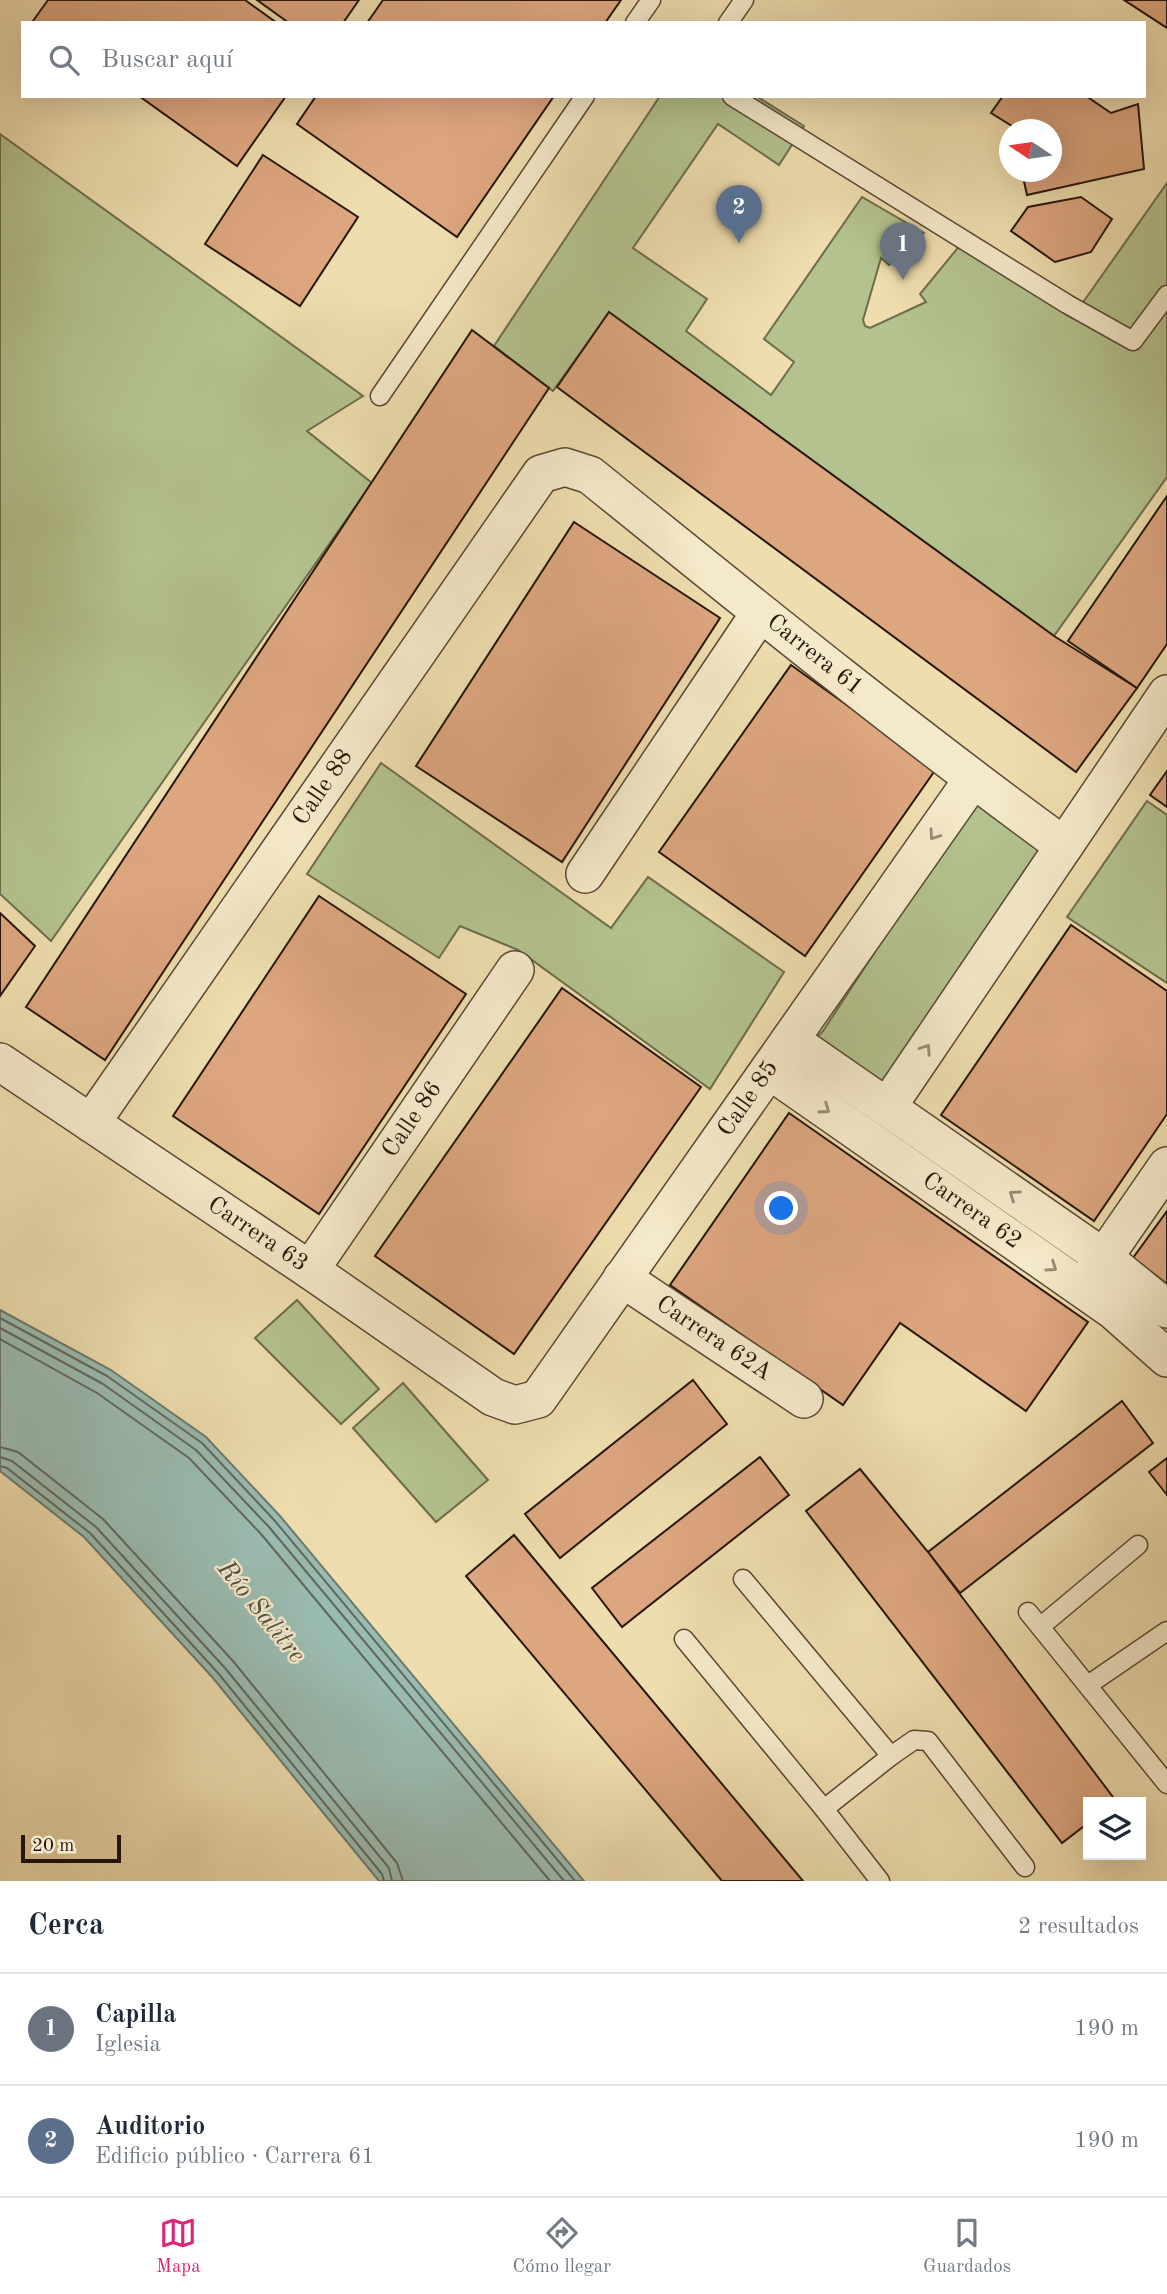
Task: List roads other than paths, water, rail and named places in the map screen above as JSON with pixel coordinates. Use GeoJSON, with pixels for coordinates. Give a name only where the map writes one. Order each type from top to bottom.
{"type":"FeatureCollection","features":[{"type":"Feature","properties":{"kind":"street","name":"Carrera 61"},"geometry":{"type":"LineString","coordinates":[[565,467],[590,475],[973,779],[1064,846]]}},
{"type":"Feature","properties":{"kind":"street","name":"Calle 88"},"geometry":{"type":"LineString","coordinates":[[91,1123],[541,474],[565,467]]}},
{"type":"Feature","properties":{"kind":"street"},"geometry":{"type":"LineString","coordinates":[[585,874],[760,612]]}},
{"type":"Feature","properties":{"kind":"street"},"geometry":{"type":"LineString","coordinates":[[888,1106],[1167,694]]}},
{"type":"Feature","properties":{"kind":"street","name":"Calle 85"},"geometry":{"type":"LineString","coordinates":[[514,1405],[538,1399],[973,779]]}},
{"type":"Feature","properties":{"kind":"street","name":"Calle 86"},"geometry":{"type":"LineString","coordinates":[[310,1270],[515,970]]}},
{"type":"Feature","properties":{"kind":"street","name":"Carrera 62"},"geometry":{"type":"LineString","coordinates":[[790,1040],[1104,1258],[1167,1309]]}},
{"type":"Feature","properties":{"kind":"street","name":"Carrera 63"},"geometry":{"type":"LineString","coordinates":[[0,1062],[494,1397],[514,1405]]}},
{"type":"Feature","properties":{"kind":"street","name":"Carrera 62"},"geometry":{"type":"LineString","coordinates":[[769,1070],[1113,1310],[1167,1358]]}},
{"type":"Feature","properties":{"kind":"street"},"geometry":{"type":"LineString","coordinates":[[1083,1289],[1167,1166]]}},
{"type":"Feature","properties":{"kind":"street","name":"Carrera 62A"},"geometry":{"type":"LineString","coordinates":[[622,1278],[804,1399]]}},
{"type":"Feature","properties":{"kind":"lane"},"geometry":{"type":"LineString","coordinates":[[636,21],[650,0]]}},
{"type":"Feature","properties":{"kind":"lane"},"geometry":{"type":"LineString","coordinates":[[729,21],[744,0]]}},
{"type":"Feature","properties":{"kind":"lane"},"geometry":{"type":"LineString","coordinates":[[380,396],[584,98]]}},
{"type":"Feature","properties":{"kind":"lane"},"geometry":{"type":"LineString","coordinates":[[735,98],[1067,304],[1133,341],[1167,295]]}},
{"type":"Feature","properties":{"kind":"lane"},"geometry":{"type":"LineString","coordinates":[[1040,1627],[1138,1545]]}},
{"type":"Feature","properties":{"kind":"lane"},"geometry":{"type":"LineString","coordinates":[[743,1579],[891,1756]]}},
{"type":"Feature","properties":{"kind":"lane"},"geometry":{"type":"LineString","coordinates":[[1028,1612],[1167,1784]]}},
{"type":"Feature","properties":{"kind":"lane"},"geometry":{"type":"LineString","coordinates":[[1088,1685],[1167,1632]]}},
{"type":"Feature","properties":{"kind":"lane"},"geometry":{"type":"LineString","coordinates":[[684,1639],[880,1881]]}},
{"type":"Feature","properties":{"kind":"lane"},"geometry":{"type":"LineString","coordinates":[[824,1809],[914,1740],[928,1741],[1025,1867]]}},
{"type":"Feature","properties":{"kind":"water","name":"Río Salitre"},"geometry":{"type":"Polygon","coordinates":[[[0,1310],[111,1370],[206,1437],[280,1516],[584,1881],[379,1881],[213,1678],[84,1537],[0,1471],[0,1310]]]}},
{"type":"Feature","properties":{"kind":"place","name":"Auditorio"},"geometry":{"type":"Point","coordinates":[739,243]}},
{"type":"Feature","properties":{"kind":"place","name":"Capilla"},"geometry":{"type":"Point","coordinates":[903,280]}}]}
